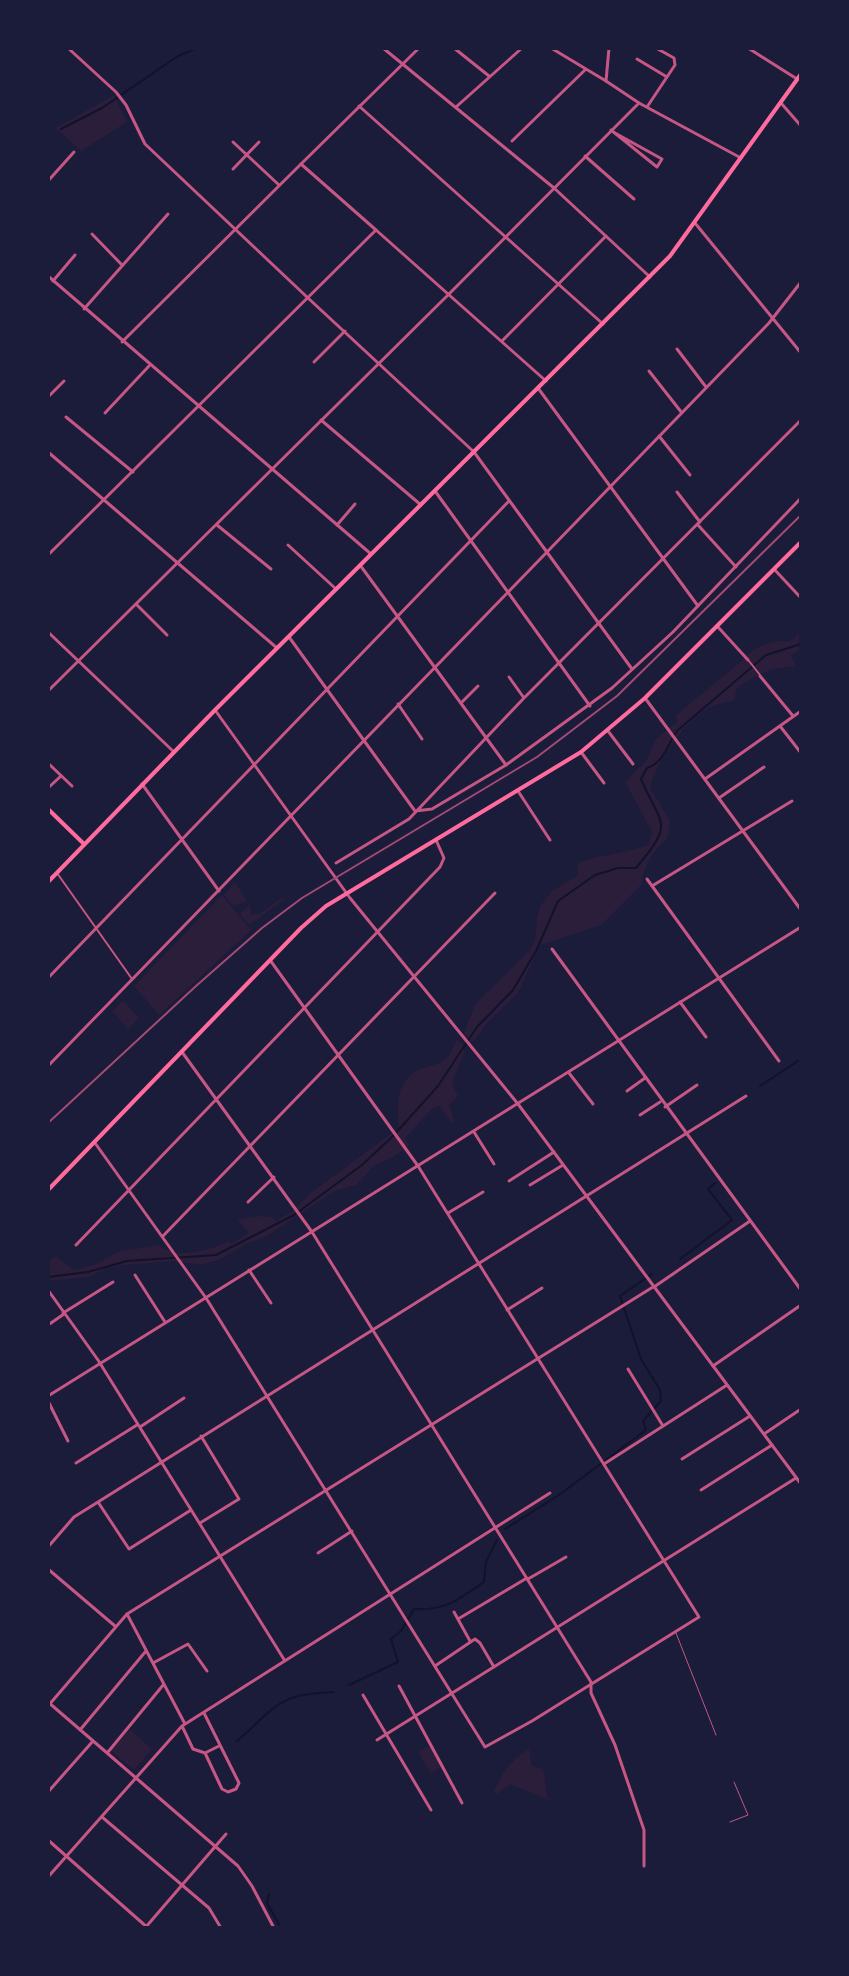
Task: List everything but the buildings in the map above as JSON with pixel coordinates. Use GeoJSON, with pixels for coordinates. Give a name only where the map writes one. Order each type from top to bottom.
{"type":"FeatureCollection","features":[{"type":"Feature","properties":{"kind":"main road"},"geometry":{"type":"LineString","coordinates":[[48,882],[215,710],[650,277],[695,223],[801,74]]}},
{"type":"Feature","properties":{"kind":"main road"},"geometry":{"type":"LineString","coordinates":[[48,1190],[301,928],[349,890],[581,752],[645,698],[801,542]]}},
{"type":"Feature","properties":{"kind":"main road"},"geometry":{"type":"LineString","coordinates":[[48,809],[84,844]]}},
{"type":"Feature","properties":{"kind":"street"},"geometry":{"type":"LineString","coordinates":[[68,48],[116,92],[145,144],[233,230],[474,452],[632,669]]}},
{"type":"Feature","properties":{"kind":"street"},"geometry":{"type":"LineString","coordinates":[[383,48],[554,188],[650,277]]}},
{"type":"Feature","properties":{"kind":"street"},"geometry":{"type":"LineString","coordinates":[[122,342],[419,48]]}},
{"type":"Feature","properties":{"kind":"street"},"geometry":{"type":"LineString","coordinates":[[454,48],[489,76]]}},
{"type":"Feature","properties":{"kind":"street"},"geometry":{"type":"LineString","coordinates":[[456,107],[522,48]]}},
{"type":"Feature","properties":{"kind":"street"},"geometry":{"type":"LineString","coordinates":[[606,81],[609,48]]}},
{"type":"Feature","properties":{"kind":"street"},"geometry":{"type":"LineString","coordinates":[[647,107],[675,61],[656,48]]}},
{"type":"Feature","properties":{"kind":"street"},"geometry":{"type":"LineString","coordinates":[[748,48],[797,79]]}},
{"type":"Feature","properties":{"kind":"street"},"geometry":{"type":"LineString","coordinates":[[555,49],[639,103],[741,158]]}},
{"type":"Feature","properties":{"kind":"street"},"geometry":{"type":"LineString","coordinates":[[637,59],[667,77]]}},
{"type":"Feature","properties":{"kind":"street"},"geometry":{"type":"LineString","coordinates":[[512,141],[586,69]]}},
{"type":"Feature","properties":{"kind":"street"},"geometry":{"type":"LineString","coordinates":[[48,691],[639,103]]}},
{"type":"Feature","properties":{"kind":"street"},"geometry":{"type":"LineString","coordinates":[[781,103],[801,126]]}},
{"type":"Feature","properties":{"kind":"street"},"geometry":{"type":"LineString","coordinates":[[359,106],[603,324]]}},
{"type":"Feature","properties":{"kind":"street"},"geometry":{"type":"LineString","coordinates":[[613,132],[662,159],[657,167],[646,158],[613,132]]}},
{"type":"Feature","properties":{"kind":"street"},"geometry":{"type":"LineString","coordinates":[[233,142],[279,185]]}},
{"type":"Feature","properties":{"kind":"street"},"geometry":{"type":"LineString","coordinates":[[233,169],[259,142]]}},
{"type":"Feature","properties":{"kind":"street"},"geometry":{"type":"LineString","coordinates":[[48,181],[74,152]]}},
{"type":"Feature","properties":{"kind":"street"},"geometry":{"type":"LineString","coordinates":[[585,156],[634,199]]}},
{"type":"Feature","properties":{"kind":"street"},"geometry":{"type":"LineString","coordinates":[[301,164],[546,381]]}},
{"type":"Feature","properties":{"kind":"street"},"geometry":{"type":"LineString","coordinates":[[84,309],[168,214]]}},
{"type":"Feature","properties":{"kind":"street"},"geometry":{"type":"LineString","coordinates":[[695,223],[801,353]]}},
{"type":"Feature","properties":{"kind":"street"},"geometry":{"type":"LineString","coordinates":[[48,555],[376,230]]}},
{"type":"Feature","properties":{"kind":"street"},"geometry":{"type":"LineString","coordinates":[[92,234],[122,265]]}},
{"type":"Feature","properties":{"kind":"street"},"geometry":{"type":"LineString","coordinates":[[502,341],[606,236]]}},
{"type":"Feature","properties":{"kind":"street"},"geometry":{"type":"LineString","coordinates":[[53,281],[75,255]]}},
{"type":"Feature","properties":{"kind":"street"},"geometry":{"type":"LineString","coordinates":[[48,276],[371,554]]}},
{"type":"Feature","properties":{"kind":"street"},"geometry":{"type":"LineString","coordinates":[[48,1066],[707,388],[773,318],[801,282]]}},
{"type":"Feature","properties":{"kind":"street"},"geometry":{"type":"LineString","coordinates":[[314,362],[345,331]]}},
{"type":"Feature","properties":{"kind":"street"},"geometry":{"type":"LineString","coordinates":[[677,349],[707,388]]}},
{"type":"Feature","properties":{"kind":"street"},"geometry":{"type":"LineString","coordinates":[[105,413],[149,366]]}},
{"type":"Feature","properties":{"kind":"street"},"geometry":{"type":"LineString","coordinates":[[649,371],[682,413]]}},
{"type":"Feature","properties":{"kind":"street"},"geometry":{"type":"LineString","coordinates":[[48,397],[64,381]]}},
{"type":"Feature","properties":{"kind":"street"},"geometry":{"type":"LineString","coordinates":[[538,388],[698,606]]}},
{"type":"Feature","properties":{"kind":"street"},"geometry":{"type":"LineString","coordinates":[[66,417],[133,472]]}},
{"type":"Feature","properties":{"kind":"street"},"geometry":{"type":"LineString","coordinates":[[321,420],[421,505]]}},
{"type":"Feature","properties":{"kind":"street"},"geometry":{"type":"LineString","coordinates":[[336,863],[400,826],[801,420]]}},
{"type":"Feature","properties":{"kind":"street"},"geometry":{"type":"LineString","coordinates":[[659,436],[690,475]]}},
{"type":"Feature","properties":{"kind":"street"},"geometry":{"type":"LineString","coordinates":[[48,452],[277,648]]}},
{"type":"Feature","properties":{"kind":"street"},"geometry":{"type":"LineString","coordinates":[[435,491],[590,706]]}},
{"type":"Feature","properties":{"kind":"street"},"geometry":{"type":"LineString","coordinates":[[677,492],[699,524],[736,567]]}},
{"type":"Feature","properties":{"kind":"street"},"geometry":{"type":"LineString","coordinates":[[415,811],[432,809],[506,765],[590,706],[698,606],[801,498]]}},
{"type":"Feature","properties":{"kind":"street"},"geometry":{"type":"LineString","coordinates":[[48,978],[509,501]]}},
{"type":"Feature","properties":{"kind":"street"},"geometry":{"type":"LineString","coordinates":[[337,525],[355,504]]}},
{"type":"Feature","properties":{"kind":"street"},"geometry":{"type":"LineString","coordinates":[[217,525],[271,569]]}},
{"type":"Feature","properties":{"kind":"street"},"geometry":{"type":"LineString","coordinates":[[288,545],[336,589]]}},
{"type":"Feature","properties":{"kind":"street"},"geometry":{"type":"LineString","coordinates":[[360,565],[506,765]]}},
{"type":"Feature","properties":{"kind":"street"},"geometry":{"type":"LineString","coordinates":[[774,569],[801,598]]}},
{"type":"Feature","properties":{"kind":"street"},"geometry":{"type":"LineString","coordinates":[[136,604],[167,635]]}},
{"type":"Feature","properties":{"kind":"street"},"geometry":{"type":"LineString","coordinates":[[718,627],[793,717]]}},
{"type":"Feature","properties":{"kind":"street"},"geometry":{"type":"LineString","coordinates":[[48,632],[174,752]]}},
{"type":"Feature","properties":{"kind":"street"},"geometry":{"type":"LineString","coordinates":[[289,637],[415,811]]}},
{"type":"Feature","properties":{"kind":"street"},"geometry":{"type":"LineString","coordinates":[[509,677],[524,698]]}},
{"type":"Feature","properties":{"kind":"street"},"geometry":{"type":"LineString","coordinates":[[461,703],[478,686]]}},
{"type":"Feature","properties":{"kind":"street"},"geometry":{"type":"LineString","coordinates":[[645,698],[801,910]]}},
{"type":"Feature","properties":{"kind":"street"},"geometry":{"type":"LineString","coordinates":[[398,704],[422,739]]}},
{"type":"Feature","properties":{"kind":"street"},"geometry":{"type":"LineString","coordinates":[[215,710],[377,932],[518,1104],[801,1484]]}},
{"type":"Feature","properties":{"kind":"street"},"geometry":{"type":"LineString","coordinates":[[705,779],[801,711]]}},
{"type":"Feature","properties":{"kind":"street"},"geometry":{"type":"LineString","coordinates":[[780,726],[801,753]]}},
{"type":"Feature","properties":{"kind":"street"},"geometry":{"type":"LineString","coordinates":[[608,731],[633,764]]}},
{"type":"Feature","properties":{"kind":"street"},"geometry":{"type":"LineString","coordinates":[[581,752],[604,783]]}},
{"type":"Feature","properties":{"kind":"street"},"geometry":{"type":"LineString","coordinates":[[50,765],[72,786]]}},
{"type":"Feature","properties":{"kind":"street"},"geometry":{"type":"LineString","coordinates":[[719,798],[764,767]]}},
{"type":"Feature","properties":{"kind":"street"},"geometry":{"type":"LineString","coordinates":[[48,788],[61,776]]}},
{"type":"Feature","properties":{"kind":"street"},"geometry":{"type":"LineString","coordinates":[[142,784],[219,891]]}},
{"type":"Feature","properties":{"kind":"street"},"geometry":{"type":"LineString","coordinates":[[518,791],[550,840]]}},
{"type":"Feature","properties":{"kind":"street"},"geometry":{"type":"LineString","coordinates":[[652,886],[792,801]]}},
{"type":"Feature","properties":{"kind":"street"},"geometry":{"type":"LineString","coordinates":[[76,1245],[440,867],[444,858],[436,840]]}},
{"type":"Feature","properties":{"kind":"street"},"geometry":{"type":"LineString","coordinates":[[57,873],[133,980]]}},
{"type":"Feature","properties":{"kind":"street"},"geometry":{"type":"LineString","coordinates":[[647,879],[779,1061]]}},
{"type":"Feature","properties":{"kind":"street"},"geometry":{"type":"LineString","coordinates":[[163,1236],[495,893]]}},
{"type":"Feature","properties":{"kind":"street"},"geometry":{"type":"LineString","coordinates":[[68,1441],[48,1398],[801,927]]}},
{"type":"Feature","properties":{"kind":"street"},"geometry":{"type":"LineString","coordinates":[[552,949],[801,1290]]}},
{"type":"Feature","properties":{"kind":"street"},"geometry":{"type":"LineString","coordinates":[[95,1143],[206,1298],[485,1747],[699,1617],[407,1149],[270,960]]}},
{"type":"Feature","properties":{"kind":"street"},"geometry":{"type":"LineString","coordinates":[[680,1002],[706,1037]]}},
{"type":"Feature","properties":{"kind":"street"},"geometry":{"type":"LineString","coordinates":[[182,1052],[303,1218],[591,1682],[591,1693],[615,1745],[644,1830],[644,1866]]}},
{"type":"Feature","properties":{"kind":"street"},"geometry":{"type":"LineString","coordinates":[[569,1073],[593,1104]]}},
{"type":"Feature","properties":{"kind":"street"},"geometry":{"type":"LineString","coordinates":[[627,1091],[645,1078]]}},
{"type":"Feature","properties":{"kind":"street"},"geometry":{"type":"LineString","coordinates":[[665,1107],[697,1085]]}},
{"type":"Feature","properties":{"kind":"street"},"geometry":{"type":"LineString","coordinates":[[48,1547],[74,1517],[746,1096]]}},
{"type":"Feature","properties":{"kind":"street"},"geometry":{"type":"LineString","coordinates":[[640,1115],[661,1101]]}},
{"type":"Feature","properties":{"kind":"street"},"geometry":{"type":"LineString","coordinates":[[474,1132],[494,1164]]}},
{"type":"Feature","properties":{"kind":"street"},"geometry":{"type":"LineString","coordinates":[[509,1181],[554,1152]]}},
{"type":"Feature","properties":{"kind":"street"},"geometry":{"type":"LineString","coordinates":[[530,1185],[563,1165]]}},
{"type":"Feature","properties":{"kind":"street"},"geometry":{"type":"LineString","coordinates":[[248,1202],[274,1177]]}},
{"type":"Feature","properties":{"kind":"street"},"geometry":{"type":"LineString","coordinates":[[448,1213],[483,1192]]}},
{"type":"Feature","properties":{"kind":"street"},"geometry":{"type":"LineString","coordinates":[[274,1928],[245,1875],[49,1704],[127,1614],[622,1309],[750,1221]]}},
{"type":"Feature","properties":{"kind":"street"},"geometry":{"type":"LineString","coordinates":[[249,1270],[271,1303]]}},
{"type":"Feature","properties":{"kind":"street"},"geometry":{"type":"LineString","coordinates":[[135,1275],[166,1323]]}},
{"type":"Feature","properties":{"kind":"street"},"geometry":{"type":"LineString","coordinates":[[48,1325],[113,1282]]}},
{"type":"Feature","properties":{"kind":"street"},"geometry":{"type":"LineString","coordinates":[[507,1310],[542,1288]]}},
{"type":"Feature","properties":{"kind":"street"},"geometry":{"type":"LineString","coordinates":[[48,1290],[100,1363],[286,1661]]}},
{"type":"Feature","properties":{"kind":"street"},"geometry":{"type":"LineString","coordinates":[[713,1366],[801,1305]]}},
{"type":"Feature","properties":{"kind":"street"},"geometry":{"type":"LineString","coordinates":[[628,1369],[663,1426]]}},
{"type":"Feature","properties":{"kind":"street"},"geometry":{"type":"LineString","coordinates":[[602,1462],[727,1385]]}},
{"type":"Feature","properties":{"kind":"street"},"geometry":{"type":"LineString","coordinates":[[76,1463],[184,1398]]}},
{"type":"Feature","properties":{"kind":"street"},"geometry":{"type":"LineString","coordinates":[[764,1434],[801,1409]]}},
{"type":"Feature","properties":{"kind":"street"},"geometry":{"type":"LineString","coordinates":[[682,1459],[750,1416]]}},
{"type":"Feature","properties":{"kind":"street"},"geometry":{"type":"LineString","coordinates":[[200,1523],[239,1499],[201,1436]]}},
{"type":"Feature","properties":{"kind":"street"},"geometry":{"type":"LineString","coordinates":[[701,1490],[772,1445]]}},
{"type":"Feature","properties":{"kind":"street"},"geometry":{"type":"LineString","coordinates":[[377,1740],[796,1478]]}},
{"type":"Feature","properties":{"kind":"street"},"geometry":{"type":"LineString","coordinates":[[48,1877],[183,1725],[550,1493]]}},
{"type":"Feature","properties":{"kind":"street"},"geometry":{"type":"LineString","coordinates":[[98,1502],[129,1549],[191,1510]]}},
{"type":"Feature","properties":{"kind":"street"},"geometry":{"type":"LineString","coordinates":[[318,1553],[352,1531]]}},
{"type":"Feature","properties":{"kind":"street"},"geometry":{"type":"LineString","coordinates":[[458,1619],[566,1557]]}},
{"type":"Feature","properties":{"kind":"street"},"geometry":{"type":"LineString","coordinates":[[48,1569],[115,1626]]}},
{"type":"Feature","properties":{"kind":"street"},"geometry":{"type":"LineString","coordinates":[[454,1612],[471,1642]]}},
{"type":"Feature","properties":{"kind":"street"},"geometry":{"type":"LineString","coordinates":[[127,1614],[164,1684],[193,1749],[205,1753],[221,1745]]}},
{"type":"Feature","properties":{"kind":"street"},"geometry":{"type":"LineString","coordinates":[[435,1666],[477,1640],[494,1667]]}},
{"type":"Feature","properties":{"kind":"street"},"geometry":{"type":"LineString","coordinates":[[153,1663],[188,1644],[207,1671]]}},
{"type":"Feature","properties":{"kind":"street"},"geometry":{"type":"LineString","coordinates":[[80,1730],[146,1651]]}},
{"type":"Feature","properties":{"kind":"street"},"geometry":{"type":"LineString","coordinates":[[107,1753],[164,1684]]}},
{"type":"Feature","properties":{"kind":"street"},"geometry":{"type":"LineString","coordinates":[[399,1686],[462,1803]]}},
{"type":"Feature","properties":{"kind":"street"},"geometry":{"type":"LineString","coordinates":[[363,1695],[431,1810]]}},
{"type":"Feature","properties":{"kind":"street"},"geometry":{"type":"LineString","coordinates":[[204,1713],[239,1783],[232,1791],[222,1789],[205,1753]]}},
{"type":"Feature","properties":{"kind":"street"},"geometry":{"type":"LineString","coordinates":[[48,1792],[93,1741]]}},
{"type":"Feature","properties":{"kind":"street"},"geometry":{"type":"LineString","coordinates":[[101,1816],[215,1914],[221,1928]]}},
{"type":"Feature","properties":{"kind":"street"},"geometry":{"type":"LineString","coordinates":[[48,1840],[147,1927],[226,1834]]}},
{"type":"Feature","properties":{"kind":"lane"},"geometry":{"type":"LineString","coordinates":[[675,1631],[716,1735]]}},
{"type":"Feature","properties":{"kind":"lane"},"geometry":{"type":"LineString","coordinates":[[730,1822],[748,1815],[734,1782]]}},
{"type":"Feature","properties":{"kind":"shaded area"},"geometry":{"type":"Polygon","coordinates":[[[114,95],[127,122],[81,151],[56,128],[114,95]]]}},
{"type":"Feature","properties":{"kind":"shaded area"},"geometry":{"type":"Polygon","coordinates":[[[801,624],[801,649],[791,655],[796,667],[771,670],[743,684],[736,689],[735,700],[700,713],[681,731],[665,754],[650,788],[670,821],[668,837],[647,864],[642,884],[601,925],[540,945],[518,993],[472,1043],[464,1033],[475,1004],[528,952],[535,941],[541,905],[552,891],[577,876],[578,863],[648,845],[652,832],[625,782],[646,761],[656,739],[677,722],[676,715],[752,651],[770,643],[789,642],[798,634],[801,624]]]}},
{"type":"Feature","properties":{"kind":"shaded area"},"geometry":{"type":"Polygon","coordinates":[[[235,882],[247,901],[233,906],[224,895],[235,882]]]}},
{"type":"Feature","properties":{"kind":"shaded area"},"geometry":{"type":"Polygon","coordinates":[[[222,895],[251,930],[159,1015],[134,986],[222,895]]]}},
{"type":"Feature","properties":{"kind":"shaded area"},"geometry":{"type":"Polygon","coordinates":[[[283,897],[285,899],[249,925],[240,914],[250,904],[251,915],[259,914],[283,897]]]}},
{"type":"Feature","properties":{"kind":"shaded area"},"geometry":{"type":"Polygon","coordinates":[[[123,1000],[139,1018],[128,1029],[112,1011],[123,1000]]]}},
{"type":"Feature","properties":{"kind":"shaded area"},"geometry":{"type":"Polygon","coordinates":[[[457,1039],[464,1046],[464,1053],[452,1083],[458,1096],[449,1105],[455,1122],[452,1123],[439,1106],[432,1109],[405,1138],[410,1145],[375,1165],[356,1185],[334,1191],[267,1236],[219,1260],[200,1265],[174,1261],[125,1265],[106,1268],[89,1277],[48,1281],[48,1262],[56,1256],[74,1270],[96,1264],[118,1252],[158,1245],[175,1252],[203,1251],[228,1241],[231,1244],[249,1233],[237,1220],[260,1216],[272,1217],[276,1221],[293,1211],[309,1194],[399,1128],[399,1095],[405,1081],[418,1070],[445,1060],[457,1039]]]}},
{"type":"Feature","properties":{"kind":"shaded area"},"geometry":{"type":"Polygon","coordinates":[[[130,1729],[152,1749],[134,1770],[111,1751],[130,1729]]]}},
{"type":"Feature","properties":{"kind":"shaded area"},"geometry":{"type":"Polygon","coordinates":[[[431,1744],[444,1765],[431,1773],[418,1752],[431,1744]]]}},
{"type":"Feature","properties":{"kind":"shaded area"},"geometry":{"type":"Polygon","coordinates":[[[529,1749],[532,1766],[543,1769],[548,1800],[510,1784],[497,1794],[494,1791],[504,1772],[529,1749]]]}},
{"type":"Feature","properties":{"kind":"waterway"},"geometry":{"type":"LineString","coordinates":[[61,129],[102,108],[178,56],[197,48]]}},
{"type":"Feature","properties":{"kind":"waterway"},"geometry":{"type":"LineString","coordinates":[[48,1277],[88,1272],[127,1261],[216,1255],[294,1215],[362,1165],[438,1086],[477,1027],[513,990],[536,951],[558,901],[595,875],[618,868],[636,868],[648,853],[661,824],[641,779],[647,768],[662,757],[678,730],[766,655],[798,645],[801,641]]}},
{"type":"Feature","properties":{"kind":"waterway"},"geometry":{"type":"LineString","coordinates":[[760,1086],[801,1059]]}},
{"type":"Feature","properties":{"kind":"waterway"},"geometry":{"type":"LineString","coordinates":[[680,1259],[732,1220],[708,1189],[715,1183]]}},
{"type":"Feature","properties":{"kind":"waterway"},"geometry":{"type":"LineString","coordinates":[[505,1529],[559,1495],[646,1430],[643,1421],[661,1401],[660,1390],[641,1359],[620,1296],[652,1274]]}},
{"type":"Feature","properties":{"kind":"waterway"},"geometry":{"type":"LineString","coordinates":[[349,1685],[398,1662],[391,1639],[401,1631],[414,1609],[444,1606],[484,1582],[486,1562],[497,1540]]}},
{"type":"Feature","properties":{"kind":"waterway"},"geometry":{"type":"LineString","coordinates":[[237,1741],[286,1700],[334,1692]]}},
{"type":"Feature","properties":{"kind":"waterway"},"geometry":{"type":"LineString","coordinates":[[269,1894],[267,1903],[281,1928]]}},
{"type":"Feature","properties":{"kind":"railway"},"geometry":{"type":"LineString","coordinates":[[48,1123],[262,928],[302,898],[537,757],[617,696],[801,515]]}}]}
